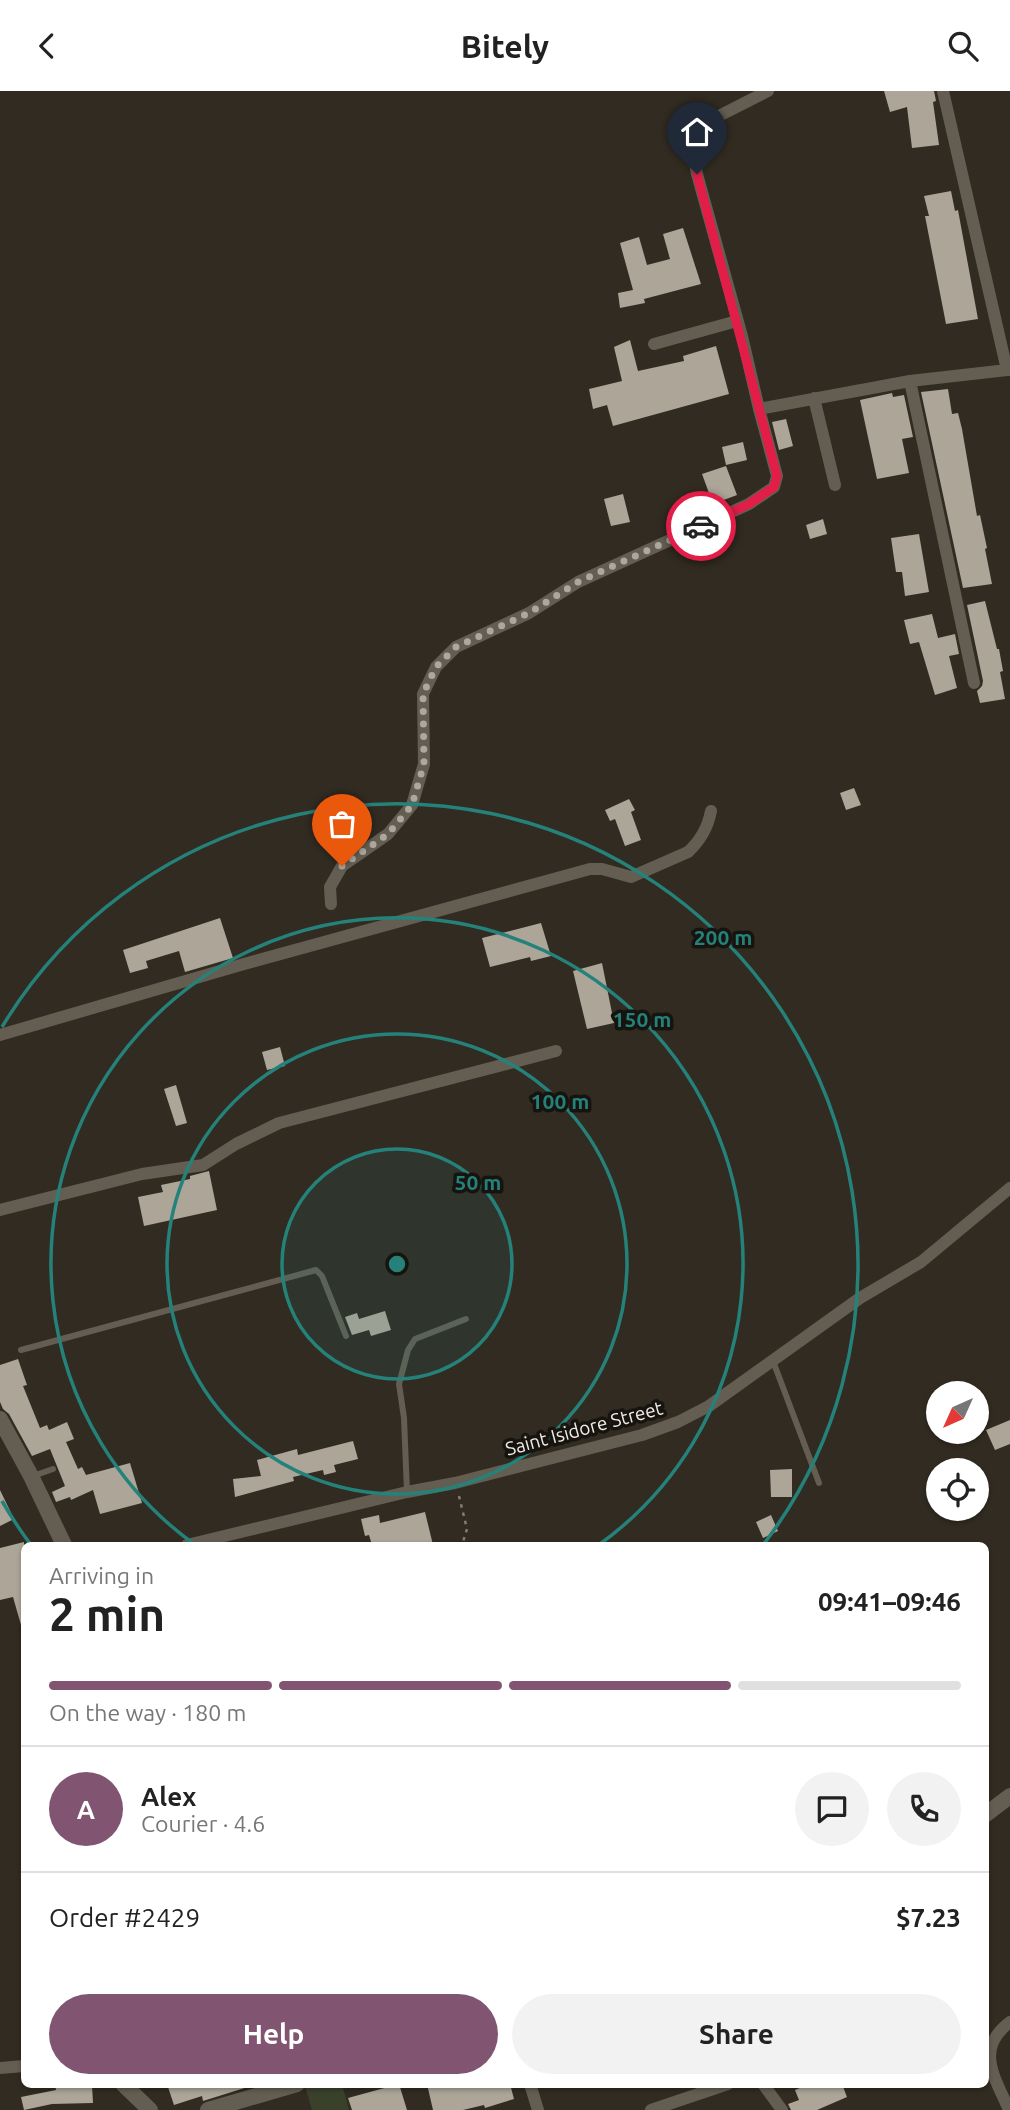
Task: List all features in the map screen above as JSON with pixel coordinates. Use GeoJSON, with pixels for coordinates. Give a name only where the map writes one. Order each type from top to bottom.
{"type":"FeatureCollection","features":[{"type":"Feature","properties":{"kind":"street"},"geometry":{"type":"LineString","coordinates":[[331,904],[330,887],[342,866],[388,834],[412,805],[424,764],[423,694],[436,667],[456,647],[529,613],[578,582],[749,504],[774,487],[777,476],[697,174],[692,146],[695,134],[705,123],[768,91]]}},
{"type":"Feature","properties":{"kind":"street"},"geometry":{"type":"LineString","coordinates":[[759,409],[910,381],[1008,370],[943,91]]}},
{"type":"Feature","properties":{"kind":"street"},"geometry":{"type":"LineString","coordinates":[[654,344],[737,321]]}},
{"type":"Feature","properties":{"kind":"street"},"geometry":{"type":"LineString","coordinates":[[910,381],[974,683]]}},
{"type":"Feature","properties":{"kind":"street"},"geometry":{"type":"LineString","coordinates":[[814,398],[835,485]]}},
{"type":"Feature","properties":{"kind":"street"},"geometry":{"type":"LineString","coordinates":[[0,1035],[244,964],[590,869],[602,869],[631,877],[688,852],[708,826],[711,811]]}},
{"type":"Feature","properties":{"kind":"street"},"geometry":{"type":"LineString","coordinates":[[0,1210],[142,1174],[204,1165],[236,1144],[279,1123],[556,1051]]}},
{"type":"Feature","properties":{"kind":"street","name":"Saint Isidore Street"},"geometry":{"type":"LineString","coordinates":[[199,1542],[455,1483],[642,1435],[678,1422],[709,1406],[860,1298],[921,1262],[1010,1188]]}},
{"type":"Feature","properties":{"kind":"street"},"geometry":{"type":"LineString","coordinates":[[0,1419],[63,1542]]}},
{"type":"Feature","properties":{"kind":"street"},"geometry":{"type":"LineString","coordinates":[[989,1812],[1010,1796]]}},
{"type":"Feature","properties":{"kind":"street"},"geometry":{"type":"LineString","coordinates":[[1009,2110],[994,2074],[989,2052],[991,2042],[1010,2022]]}},
{"type":"Feature","properties":{"kind":"street"},"geometry":{"type":"LineString","coordinates":[[0,2068],[21,2066]]}},
{"type":"Feature","properties":{"kind":"street"},"geometry":{"type":"LineString","coordinates":[[126,2088],[150,2110]]}},
{"type":"Feature","properties":{"kind":"street"},"geometry":{"type":"LineString","coordinates":[[208,2110],[282,2088]]}},
{"type":"Feature","properties":{"kind":"street"},"geometry":{"type":"LineString","coordinates":[[531,2088],[538,2110]]}},
{"type":"Feature","properties":{"kind":"street"},"geometry":{"type":"LineString","coordinates":[[650,2110],[716,2088]]}},
{"type":"Feature","properties":{"kind":"street"},"geometry":{"type":"LineString","coordinates":[[766,2088],[782,2110]]}},
{"type":"Feature","properties":{"kind":"lane"},"geometry":{"type":"LineString","coordinates":[[20,1350],[316,1270],[322,1276],[346,1336]]}},
{"type":"Feature","properties":{"kind":"lane"},"geometry":{"type":"LineString","coordinates":[[407,1492],[404,1418],[399,1384],[408,1350],[415,1339],[466,1319]]}},
{"type":"Feature","properties":{"kind":"lane"},"geometry":{"type":"LineString","coordinates":[[773,1361],[819,1483]]}},
{"type":"Feature","properties":{"kind":"lane"},"geometry":{"type":"LineString","coordinates":[[31,1476],[53,1469]]}},
{"type":"Feature","properties":{"kind":"path"},"geometry":{"type":"LineString","coordinates":[[455,1483],[466,1518],[467,1529],[463,1542]]}},
{"type":"Feature","properties":{"kind":"green space"},"geometry":{"type":"Polygon","coordinates":[[[306,2088],[343,2088],[349,2110],[312,2110],[306,2088]]]}},
{"type":"Feature","properties":{"kind":"building"},"geometry":{"type":"Polygon","coordinates":[[[884,91],[934,91],[939,145],[912,148],[907,107],[890,112],[884,91]]]}},
{"type":"Feature","properties":{"kind":"building"},"geometry":{"type":"Polygon","coordinates":[[[951,191],[955,211],[958,210],[978,319],[946,324],[925,216],[929,216],[924,196],[951,191]]]}},
{"type":"Feature","properties":{"kind":"building"},"geometry":{"type":"Polygon","coordinates":[[[683,228],[701,284],[644,299],[645,303],[620,308],[618,293],[633,290],[620,243],[639,237],[647,265],[670,259],[663,234],[683,228]]]}},
{"type":"Feature","properties":{"kind":"building"},"geometry":{"type":"Polygon","coordinates":[[[630,340],[638,371],[684,361],[683,356],[716,346],[729,394],[613,426],[607,405],[593,409],[589,389],[622,381],[614,347],[630,340]]]}},
{"type":"Feature","properties":{"kind":"building"},"geometry":{"type":"Polygon","coordinates":[[[948,389],[952,414],[958,413],[962,429],[992,584],[963,588],[921,392],[948,389]]]}},
{"type":"Feature","properties":{"kind":"building"},"geometry":{"type":"Polygon","coordinates":[[[892,393],[893,397],[904,395],[913,437],[902,439],[909,473],[877,479],[860,400],[892,393]]]}},
{"type":"Feature","properties":{"kind":"building"},"geometry":{"type":"Polygon","coordinates":[[[786,419],[793,446],[779,450],[772,422],[786,419]]]}},
{"type":"Feature","properties":{"kind":"building"},"geometry":{"type":"Polygon","coordinates":[[[743,442],[747,460],[726,465],[722,447],[743,442]]]}},
{"type":"Feature","properties":{"kind":"building"},"geometry":{"type":"Polygon","coordinates":[[[726,466],[737,495],[713,504],[702,474],[726,466]]]}},
{"type":"Feature","properties":{"kind":"building"},"geometry":{"type":"Polygon","coordinates":[[[623,494],[630,522],[611,526],[604,499],[623,494]]]}},
{"type":"Feature","properties":{"kind":"building"},"geometry":{"type":"Polygon","coordinates":[[[823,519],[827,534],[810,539],[806,525],[823,519]]]}},
{"type":"Feature","properties":{"kind":"building"},"geometry":{"type":"Polygon","coordinates":[[[919,534],[929,592],[905,596],[902,572],[896,572],[891,538],[919,534]]]}},
{"type":"Feature","properties":{"kind":"building"},"geometry":{"type":"Polygon","coordinates":[[[985,601],[999,649],[1005,699],[980,703],[977,691],[983,681],[967,605],[985,601]]]}},
{"type":"Feature","properties":{"kind":"building"},"geometry":{"type":"Polygon","coordinates":[[[932,614],[938,638],[955,634],[959,654],[949,656],[957,688],[935,695],[919,642],[910,644],[904,620],[932,614]]]}},
{"type":"Feature","properties":{"kind":"building"},"geometry":{"type":"Polygon","coordinates":[[[854,788],[861,805],[846,810],[840,793],[854,788]]]}},
{"type":"Feature","properties":{"kind":"building"},"geometry":{"type":"Polygon","coordinates":[[[629,799],[635,810],[631,812],[641,840],[625,846],[615,819],[610,821],[605,810],[629,799]]]}},
{"type":"Feature","properties":{"kind":"building"},"geometry":{"type":"Polygon","coordinates":[[[220,918],[233,958],[185,972],[179,951],[146,961],[148,968],[130,973],[123,950],[220,918]]]}},
{"type":"Feature","properties":{"kind":"building"},"geometry":{"type":"Polygon","coordinates":[[[541,923],[551,956],[531,961],[530,957],[490,967],[482,938],[541,923]]]}},
{"type":"Feature","properties":{"kind":"building"},"geometry":{"type":"Polygon","coordinates":[[[602,963],[614,1023],[587,1029],[573,971],[602,963]]]}},
{"type":"Feature","properties":{"kind":"building"},"geometry":{"type":"Polygon","coordinates":[[[280,1047],[285,1066],[267,1070],[262,1052],[280,1047]]]}},
{"type":"Feature","properties":{"kind":"building"},"geometry":{"type":"Polygon","coordinates":[[[176,1085],[187,1123],[176,1126],[164,1089],[176,1085]]]}},
{"type":"Feature","properties":{"kind":"building"},"geometry":{"type":"Polygon","coordinates":[[[209,1171],[217,1210],[144,1226],[138,1197],[163,1192],[161,1185],[190,1179],[190,1176],[209,1171]]]}},
{"type":"Feature","properties":{"kind":"building"},"geometry":{"type":"Polygon","coordinates":[[[385,1311],[391,1330],[371,1336],[369,1330],[352,1335],[345,1317],[357,1313],[359,1319],[385,1311]]]}},
{"type":"Feature","properties":{"kind":"building"},"geometry":{"type":"Polygon","coordinates":[[[18,1359],[27,1385],[23,1386],[40,1428],[47,1425],[49,1430],[67,1422],[74,1439],[66,1442],[78,1469],[82,1467],[86,1475],[130,1463],[142,1503],[100,1514],[93,1490],[71,1500],[70,1497],[56,1502],[52,1492],[65,1486],[50,1449],[32,1456],[0,1402],[0,1365],[18,1359]]]}},
{"type":"Feature","properties":{"kind":"building"},"geometry":{"type":"Polygon","coordinates":[[[1010,1420],[1010,1444],[995,1450],[989,1437],[989,1429],[1010,1420]]]}},
{"type":"Feature","properties":{"kind":"building"},"geometry":{"type":"Polygon","coordinates":[[[353,1441],[358,1459],[334,1465],[336,1472],[324,1475],[323,1470],[293,1477],[294,1481],[235,1497],[233,1479],[261,1476],[257,1460],[297,1449],[298,1455],[353,1441]]]}},
{"type":"Feature","properties":{"kind":"building"},"geometry":{"type":"Polygon","coordinates":[[[792,1469],[792,1497],[771,1497],[770,1470],[792,1469]]]}},
{"type":"Feature","properties":{"kind":"building"},"geometry":{"type":"Polygon","coordinates":[[[0,1490],[14,1519],[0,1526],[0,1490]]]}},
{"type":"Feature","properties":{"kind":"building"},"geometry":{"type":"Polygon","coordinates":[[[425,1512],[432,1542],[371,1542],[369,1535],[365,1536],[361,1519],[379,1515],[380,1523],[425,1512]]]}},
{"type":"Feature","properties":{"kind":"building"},"geometry":{"type":"Polygon","coordinates":[[[771,1515],[778,1531],[763,1538],[756,1522],[771,1515]]]}},
{"type":"Feature","properties":{"kind":"building"},"geometry":{"type":"Polygon","coordinates":[[[21,1543],[21,1625],[13,1597],[0,1600],[0,1548],[21,1543]]]}},
{"type":"Feature","properties":{"kind":"building"},"geometry":{"type":"Polygon","coordinates":[[[92,2088],[93,2103],[52,2104],[24,2110],[21,2097],[56,2090],[92,2088]]]}},
{"type":"Feature","properties":{"kind":"building"},"geometry":{"type":"Polygon","coordinates":[[[168,2088],[244,2088],[203,2101],[202,2096],[174,2105],[168,2088]]]}},
{"type":"Feature","properties":{"kind":"building"},"geometry":{"type":"Polygon","coordinates":[[[384,2088],[400,2088],[407,2110],[352,2110],[348,2098],[384,2088]]]}},
{"type":"Feature","properties":{"kind":"building"},"geometry":{"type":"Polygon","coordinates":[[[428,2088],[511,2088],[514,2099],[485,2108],[484,2105],[463,2110],[433,2110],[428,2088]]]}},
{"type":"Feature","properties":{"kind":"building"},"geometry":{"type":"Polygon","coordinates":[[[844,2088],[847,2097],[817,2110],[791,2110],[788,2104],[799,2100],[795,2090],[844,2088]]]}},
{"type":"Feature","properties":{"kind":"way so far"},"geometry":{"type":"LineString","coordinates":[[342,866],[388,834],[412,805],[424,764],[423,694],[436,667],[456,647],[529,613],[578,582],[701,526]]}},
{"type":"Feature","properties":{"kind":"route"},"geometry":{"type":"LineString","coordinates":[[697,174],[777,476],[774,487],[749,504],[701,526]]}}]}
